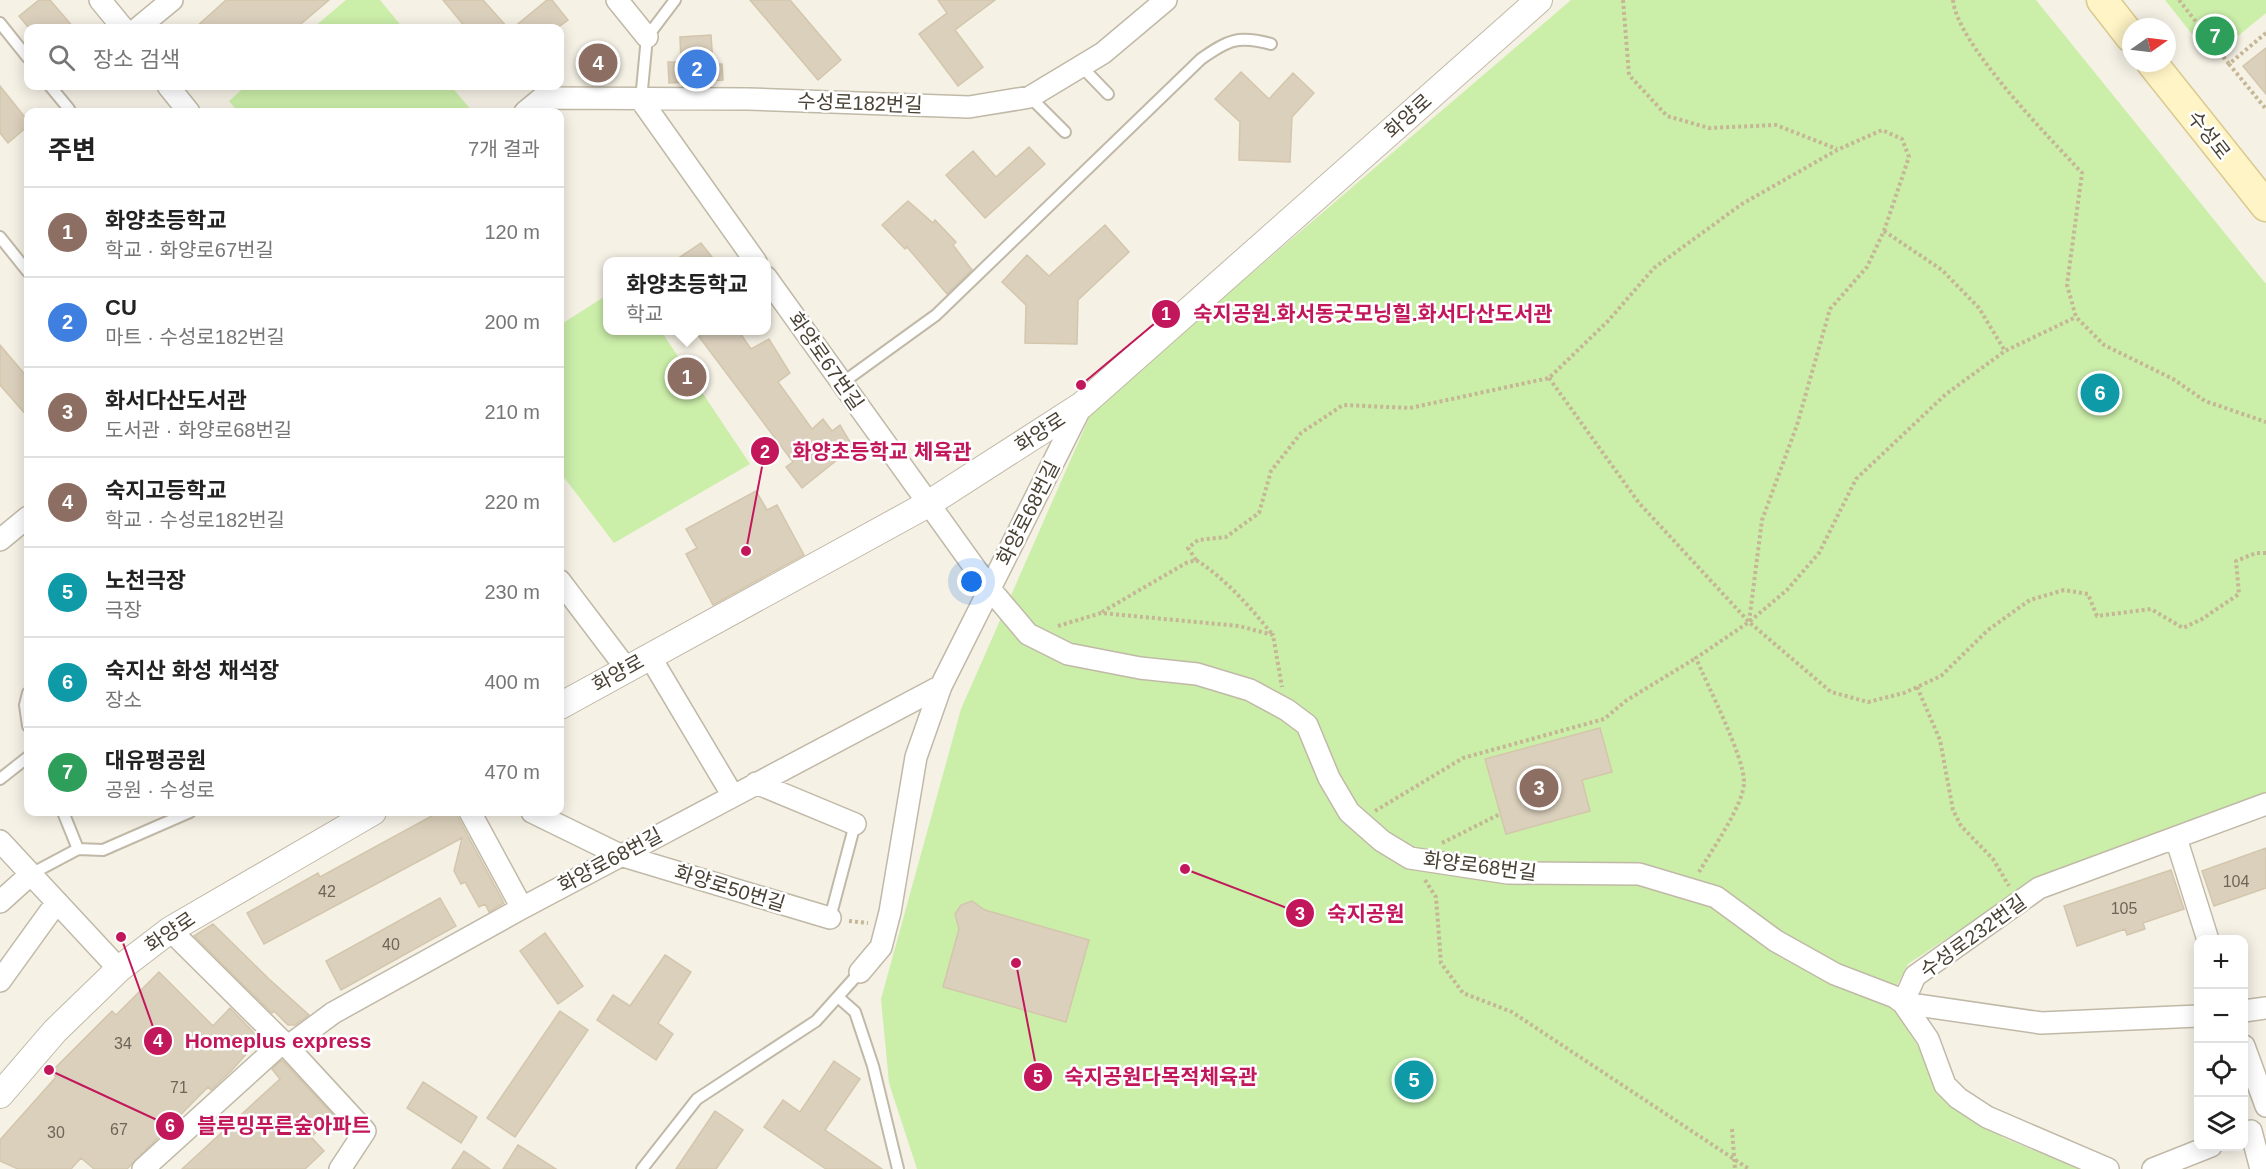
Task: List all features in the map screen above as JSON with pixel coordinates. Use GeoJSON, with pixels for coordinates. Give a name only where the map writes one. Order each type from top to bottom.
{"type":"FeatureCollection","features":[{"type":"Feature","properties":{"kind":"main road"},"geometry":{"type":"LineString","coordinates":[[2106,1],[2122,24]]}},
{"type":"Feature","properties":{"kind":"main road","name":"수성로"},"geometry":{"type":"LineString","coordinates":[[2159,72],[2266,206]]}},
{"type":"Feature","properties":{"kind":"street"},"geometry":{"type":"LineString","coordinates":[[100,0],[120,24]]}},
{"type":"Feature","properties":{"kind":"street"},"geometry":{"type":"LineString","coordinates":[[143,24],[172,0]]}},
{"type":"Feature","properties":{"kind":"street"},"geometry":{"type":"LineString","coordinates":[[617,0],[647,37]]}},
{"type":"Feature","properties":{"kind":"street","name":"수성로182번길"},"geometry":{"type":"LineString","coordinates":[[530,108],[542,98],[748,99],[969,108],[1030,97],[1103,53],[1166,0]]}},
{"type":"Feature","properties":{"kind":"street","name":"화양로"},"geometry":{"type":"LineString","coordinates":[[564,704],[649,655],[928,504],[1082,405],[1539,0]]}},
{"type":"Feature","properties":{"kind":"street"},"geometry":{"type":"LineString","coordinates":[[171,90],[186,108]]}},
{"type":"Feature","properties":{"kind":"street"},"geometry":{"type":"LineString","coordinates":[[641,100],[753,257]]}},
{"type":"Feature","properties":{"kind":"street","name":"화양로67번길"},"geometry":{"type":"LineString","coordinates":[[771,284],[928,504]]}},
{"type":"Feature","properties":{"kind":"street","name":"화양로68번길"},"geometry":{"type":"LineString","coordinates":[[860,972],[880,947],[887,925],[916,756],[940,686],[1082,405]]}},
{"type":"Feature","properties":{"kind":"street","name":"화양로68번길"},"geometry":{"type":"LineString","coordinates":[[928,504],[990,589],[1028,634],[1068,654],[1140,668],[1197,674],[1250,690],[1287,710],[1307,725],[1329,778],[1349,812],[1382,841],[1410,858],[1508,873],[1639,874],[1689,888],[1716,897],[1776,941],[1834,974],[1895,997],[1904,1004]]}},
{"type":"Feature","properties":{"kind":"street"},"geometry":{"type":"LineString","coordinates":[[0,540],[24,520]]}},
{"type":"Feature","properties":{"kind":"street"},"geometry":{"type":"LineString","coordinates":[[564,586],[626,668]]}},
{"type":"Feature","properties":{"kind":"street"},"geometry":{"type":"LineString","coordinates":[[649,655],[733,796]]}},
{"type":"Feature","properties":{"kind":"street","name":"화양로68번길"},"geometry":{"type":"LineString","coordinates":[[143,1169],[285,1045],[333,1013],[620,855],[940,686]]}},
{"type":"Feature","properties":{"kind":"street"},"geometry":{"type":"LineString","coordinates":[[756,783],[855,824]]}},
{"type":"Feature","properties":{"kind":"street","name":"수성로232번길"},"geometry":{"type":"LineString","coordinates":[[2194,1016],[2041,1023],[1904,1004],[1915,976],[2039,888],[2266,804]]}},
{"type":"Feature","properties":{"kind":"street","name":"화양로"},"geometry":{"type":"LineString","coordinates":[[3,1083],[119,969],[170,930],[366,816]]}},
{"type":"Feature","properties":{"kind":"street"},"geometry":{"type":"LineString","coordinates":[[472,816],[522,908]]}},
{"type":"Feature","properties":{"kind":"street","name":"화양로50번길"},"geometry":{"type":"LineString","coordinates":[[540,816],[620,855],[830,918]]}},
{"type":"Feature","properties":{"kind":"street"},"geometry":{"type":"LineString","coordinates":[[2176,838],[2207,935]]}},
{"type":"Feature","properties":{"kind":"street"},"geometry":{"type":"LineString","coordinates":[[0,841],[119,969]]}},
{"type":"Feature","properties":{"kind":"street"},"geometry":{"type":"LineString","coordinates":[[0,902],[31,874]]}},
{"type":"Feature","properties":{"kind":"street"},"geometry":{"type":"LineString","coordinates":[[0,981],[57,902]]}},
{"type":"Feature","properties":{"kind":"street"},"geometry":{"type":"LineString","coordinates":[[170,930],[285,1045],[365,1131],[340,1169]]}},
{"type":"Feature","properties":{"kind":"street"},"geometry":{"type":"LineString","coordinates":[[1904,1004],[1928,1039],[1945,1085],[1958,1098],[1987,1117],[2108,1169]]}},
{"type":"Feature","properties":{"kind":"street"},"geometry":{"type":"LineString","coordinates":[[2248,1010],[2266,1008]]}},
{"type":"Feature","properties":{"kind":"street"},"geometry":{"type":"LineString","coordinates":[[2248,1057],[2266,1106]]}},
{"type":"Feature","properties":{"kind":"street"},"geometry":{"type":"LineString","coordinates":[[2254,1132],[2261,1169]]}},
{"type":"Feature","properties":{"kind":"street"},"geometry":{"type":"LineString","coordinates":[[2153,1169],[2198,1151]]}},
{"type":"Feature","properties":{"kind":"lane"},"geometry":{"type":"LineString","coordinates":[[641,100],[647,37],[675,0]]}},
{"type":"Feature","properties":{"kind":"lane"},"geometry":{"type":"LineString","coordinates":[[0,23],[24,53]]}},
{"type":"Feature","properties":{"kind":"lane"},"geometry":{"type":"LineString","coordinates":[[842,383],[936,315],[1201,59],[1224,43],[1240,39],[1248,38],[1271,44]]}},
{"type":"Feature","properties":{"kind":"lane"},"geometry":{"type":"LineString","coordinates":[[1081,66],[1108,93]]}},
{"type":"Feature","properties":{"kind":"lane"},"geometry":{"type":"LineString","coordinates":[[53,90],[68,108]]}},
{"type":"Feature","properties":{"kind":"lane"},"geometry":{"type":"LineString","coordinates":[[1030,97],[1065,132]]}},
{"type":"Feature","properties":{"kind":"lane"},"geometry":{"type":"LineString","coordinates":[[0,237],[24,267]]}},
{"type":"Feature","properties":{"kind":"lane"},"geometry":{"type":"LineString","coordinates":[[0,779],[24,760]]}},
{"type":"Feature","properties":{"kind":"lane"},"geometry":{"type":"LineString","coordinates":[[65,816],[78,849]]}},
{"type":"Feature","properties":{"kind":"lane"},"geometry":{"type":"LineString","coordinates":[[31,874],[78,849],[103,850],[181,816]]}},
{"type":"Feature","properties":{"kind":"lane"},"geometry":{"type":"LineString","coordinates":[[830,918],[855,824]]}},
{"type":"Feature","properties":{"kind":"lane"},"geometry":{"type":"LineString","coordinates":[[642,1169],[697,1099],[816,1021],[860,972]]}},
{"type":"Feature","properties":{"kind":"lane"},"geometry":{"type":"LineString","coordinates":[[838,997],[855,1012],[873,1066],[898,1169]]}},
{"type":"Feature","properties":{"kind":"path"},"geometry":{"type":"LineString","coordinates":[[1623,0],[1629,75],[1667,116],[1709,128],[1776,125],[1838,150]]}},
{"type":"Feature","properties":{"kind":"path"},"geometry":{"type":"LineString","coordinates":[[2179,0],[2266,109]]}},
{"type":"Feature","properties":{"kind":"path"},"geometry":{"type":"LineString","coordinates":[[1953,1],[1957,19],[1965,36],[2025,110],[2082,172],[2067,285],[2076,317],[2104,345],[2173,379],[2205,401],[2266,422]]}},
{"type":"Feature","properties":{"kind":"path"},"geometry":{"type":"LineString","coordinates":[[2229,64],[2266,33]]}},
{"type":"Feature","properties":{"kind":"path"},"geometry":{"type":"LineString","coordinates":[[1287,710],[1273,635],[1246,603],[1211,569],[1196,560],[1188,549],[1198,540],[1226,537],[1259,513],[1271,471],[1301,433],[1343,405],[1410,408],[1549,378],[1608,321],[1654,268],[1742,204],[1838,150],[1882,130],[1902,139],[1909,157],[1884,231],[1867,267],[1830,309],[1797,425],[1762,520],[1749,622]]}},
{"type":"Feature","properties":{"kind":"path"},"geometry":{"type":"LineString","coordinates":[[1884,231],[1942,270],[1979,308],[2005,351]]}},
{"type":"Feature","properties":{"kind":"path"},"geometry":{"type":"LineString","coordinates":[[1359,821],[1463,758],[1604,719],[1628,700],[1749,622],[1787,590],[1819,553],[1856,479],[1946,394],[2005,351],[2076,317]]}},
{"type":"Feature","properties":{"kind":"path"},"geometry":{"type":"LineString","coordinates":[[1549,378],[1639,503],[1749,622],[1831,692],[1868,702],[1917,687],[1941,676],[1988,630],[2030,600],[2064,590],[2088,594],[2097,616],[2151,609],[2183,628],[2202,619],[2239,594],[2236,561],[2256,553],[2266,553]]}},
{"type":"Feature","properties":{"kind":"path"},"geometry":{"type":"LineString","coordinates":[[1028,634],[1101,613],[1186,563],[1196,560]]}},
{"type":"Feature","properties":{"kind":"path"},"geometry":{"type":"LineString","coordinates":[[1101,613],[1239,626],[1273,635]]}},
{"type":"Feature","properties":{"kind":"path"},"geometry":{"type":"LineString","coordinates":[[1689,888],[1734,813],[1744,783],[1738,758],[1696,658]]}},
{"type":"Feature","properties":{"kind":"path"},"geometry":{"type":"LineString","coordinates":[[1917,687],[1940,740],[1953,810],[1961,825],[1993,859],[2018,903]]}},
{"type":"Feature","properties":{"kind":"path"},"geometry":{"type":"LineString","coordinates":[[1500,814],[1410,858],[1436,897],[1441,963],[1463,993],[1512,1012],[1749,1169]]}},
{"type":"Feature","properties":{"kind":"path"},"geometry":{"type":"LineString","coordinates":[[830,918],[887,925]]}},
{"type":"Feature","properties":{"kind":"path"},"geometry":{"type":"LineString","coordinates":[[1732,1129],[1732,1158],[1735,1169]]}},
{"type":"Feature","properties":{"kind":"green space"},"geometry":{"type":"Polygon","coordinates":[[[346,0],[380,0],[400,24],[318,24],[346,0]]]}},
{"type":"Feature","properties":{"kind":"green space"},"geometry":{"type":"Polygon","coordinates":[[[1571,0],[2036,0],[2266,284],[2266,795],[2034,881],[1908,964],[1896,987],[1896,1013],[1920,1049],[1936,1093],[2004,1138],[2079,1169],[917,1169],[889,1083],[881,999],[961,709],[1093,409],[1571,0]]]}},
{"type":"Feature","properties":{"kind":"green space"},"geometry":{"type":"Polygon","coordinates":[[[2165,0],[2266,0],[2266,13],[2211,58],[2165,0]]]}},
{"type":"Feature","properties":{"kind":"green space"},"geometry":{"type":"Polygon","coordinates":[[[241,90],[454,90],[469,108],[235,108],[229,101],[241,90]]]}},
{"type":"Feature","properties":{"kind":"green space"},"geometry":{"type":"Polygon","coordinates":[[[603,298],[603,335],[664,335],[750,464],[614,543],[564,477],[564,322],[603,298]]]}},
{"type":"Feature","properties":{"kind":"building"},"geometry":{"type":"Polygon","coordinates":[[[39,0],[50,0],[71,24],[26,24],[19,16],[39,0]]]}},
{"type":"Feature","properties":{"kind":"building"},"geometry":{"type":"Polygon","coordinates":[[[226,0],[329,0],[301,24],[199,24],[226,0]]]}},
{"type":"Feature","properties":{"kind":"building"},"geometry":{"type":"Polygon","coordinates":[[[443,0],[483,0],[504,24],[463,24],[443,0]]]}},
{"type":"Feature","properties":{"kind":"building"},"geometry":{"type":"Polygon","coordinates":[[[547,0],[552,0],[568,20],[562,24],[518,24],[547,0]]]}},
{"type":"Feature","properties":{"kind":"building"},"geometry":{"type":"Polygon","coordinates":[[[750,0],[790,0],[841,60],[818,80],[750,0]]]}},
{"type":"Feature","properties":{"kind":"building"},"geometry":{"type":"Polygon","coordinates":[[[938,0],[995,0],[955,30],[983,67],[958,86],[919,34],[947,13],[938,0]]]}},
{"type":"Feature","properties":{"kind":"building"},"geometry":{"type":"Polygon","coordinates":[[[711,35],[713,64],[722,64],[723,80],[669,83],[668,62],[681,62],[680,37],[711,35]]]}},
{"type":"Feature","properties":{"kind":"building"},"geometry":{"type":"Polygon","coordinates":[[[2266,48],[2266,94],[2243,66],[2266,48]]]}},
{"type":"Feature","properties":{"kind":"building"},"geometry":{"type":"Polygon","coordinates":[[[1241,72],[1269,99],[1293,73],[1314,93],[1292,117],[1290,162],[1239,160],[1240,122],[1215,99],[1241,72]]]}},
{"type":"Feature","properties":{"kind":"building"},"geometry":{"type":"Polygon","coordinates":[[[0,86],[24,116],[24,129],[8,143],[0,133],[0,86]]]}},
{"type":"Feature","properties":{"kind":"building"},"geometry":{"type":"Polygon","coordinates":[[[1029,147],[1045,164],[985,218],[946,175],[973,151],[996,177],[1029,147]]]}},
{"type":"Feature","properties":{"kind":"building"},"geometry":{"type":"Polygon","coordinates":[[[908,201],[933,223],[935,220],[956,242],[953,245],[972,270],[947,294],[907,247],[905,249],[882,225],[908,201]]]}},
{"type":"Feature","properties":{"kind":"building"},"geometry":{"type":"Polygon","coordinates":[[[1105,225],[1129,252],[1078,300],[1077,344],[1025,343],[1026,305],[1002,282],[1027,255],[1049,276],[1105,225]]]}},
{"type":"Feature","properties":{"kind":"building"},"geometry":{"type":"Polygon","coordinates":[[[701,243],[712,257],[680,257],[701,243]]]}},
{"type":"Feature","properties":{"kind":"building"},"geometry":{"type":"Polygon","coordinates":[[[698,335],[741,335],[751,349],[769,339],[790,373],[778,382],[812,429],[823,419],[832,431],[840,425],[853,447],[802,488],[786,467],[793,462],[698,335]]]}},
{"type":"Feature","properties":{"kind":"building"},"geometry":{"type":"Polygon","coordinates":[[[0,345],[24,373],[24,412],[0,385],[0,345]]]}},
{"type":"Feature","properties":{"kind":"building"},"geometry":{"type":"Polygon","coordinates":[[[756,491],[767,510],[777,505],[804,555],[713,605],[686,554],[697,548],[686,529],[756,491]]]}},
{"type":"Feature","properties":{"kind":"building"},"geometry":{"type":"Polygon","coordinates":[[[1600,728],[1612,772],[1582,780],[1590,811],[1506,834],[1485,759],[1600,728]]]}},
{"type":"Feature","properties":{"kind":"building"},"geometry":{"type":"Polygon","coordinates":[[[432,816],[457,816],[504,903],[489,912],[485,904],[479,907],[465,882],[461,884],[454,871],[462,838],[264,944],[247,913],[318,873],[320,877],[432,816]]]}},
{"type":"Feature","properties":{"kind":"building"},"geometry":{"type":"Polygon","coordinates":[[[2266,848],[2266,888],[2214,906],[2202,871],[2266,848]]]}},
{"type":"Feature","properties":{"kind":"building"},"geometry":{"type":"Polygon","coordinates":[[[2171,870],[2184,909],[2143,923],[2145,929],[2127,935],[2125,929],[2077,946],[2064,906],[2171,870]]]}},
{"type":"Feature","properties":{"kind":"building"},"geometry":{"type":"Polygon","coordinates":[[[440,898],[456,926],[341,990],[326,961],[440,898]]]}},
{"type":"Feature","properties":{"kind":"building"},"geometry":{"type":"Polygon","coordinates":[[[972,901],[985,910],[1089,940],[1066,1022],[943,987],[959,929],[955,914],[961,905],[972,901]]]}},
{"type":"Feature","properties":{"kind":"building"},"geometry":{"type":"Polygon","coordinates":[[[213,924],[309,1015],[295,1025],[288,1025],[274,1011],[272,1013],[194,936],[213,924]]]}},
{"type":"Feature","properties":{"kind":"building"},"geometry":{"type":"Polygon","coordinates":[[[545,933],[583,986],[558,1004],[520,951],[545,933]]]}},
{"type":"Feature","properties":{"kind":"building"},"geometry":{"type":"Polygon","coordinates":[[[665,955],[691,972],[658,1023],[673,1034],[656,1060],[597,1020],[613,995],[630,1006],[665,955]]]}},
{"type":"Feature","properties":{"kind":"building"},"geometry":{"type":"Polygon","coordinates":[[[159,972],[213,1026],[230,1008],[260,1039],[231,1071],[211,1090],[208,1087],[127,1169],[94,1169],[81,1158],[71,1169],[18,1169],[0,1161],[0,1140],[56,1077],[51,1072],[112,1011],[116,1015],[159,972]]]}},
{"type":"Feature","properties":{"kind":"building"},"geometry":{"type":"Polygon","coordinates":[[[560,1011],[588,1030],[515,1137],[487,1118],[560,1011]]]}},
{"type":"Feature","properties":{"kind":"building"},"geometry":{"type":"Polygon","coordinates":[[[282,1060],[334,1116],[311,1137],[324,1151],[305,1169],[182,1169],[280,1079],[272,1069],[282,1060]]]}},
{"type":"Feature","properties":{"kind":"building"},"geometry":{"type":"Polygon","coordinates":[[[834,1061],[860,1079],[825,1130],[882,1169],[826,1169],[764,1127],[783,1100],[800,1112],[834,1061]]]}},
{"type":"Feature","properties":{"kind":"building"},"geometry":{"type":"Polygon","coordinates":[[[423,1082],[477,1117],[461,1143],[407,1108],[423,1082]]]}},
{"type":"Feature","properties":{"kind":"building"},"geometry":{"type":"Polygon","coordinates":[[[715,1111],[743,1130],[716,1169],[676,1169],[715,1111]]]}},
{"type":"Feature","properties":{"kind":"building"},"geometry":{"type":"Polygon","coordinates":[[[518,1145],[556,1169],[503,1169],[518,1145]]]}},
{"type":"Feature","properties":{"kind":"building"},"geometry":{"type":"Polygon","coordinates":[[[464,1151],[490,1169],[452,1169],[464,1151]]]}},
{"type":"Feature","properties":{"kind":"place","name":"대유평공원"},"geometry":{"type":"Point","coordinates":[2215,36]}},
{"type":"Feature","properties":{"kind":"place","name":"숙지고등학교"},"geometry":{"type":"Point","coordinates":[598,63]}},
{"type":"Feature","properties":{"kind":"place","name":"CU"},"geometry":{"type":"Point","coordinates":[697,69]}},
{"type":"Feature","properties":{"kind":"place","name":"화양초등학교"},"geometry":{"type":"Point","coordinates":[687,377]}},
{"type":"Feature","properties":{"kind":"place","name":"숙지공원.화서동굿모닝힐.화서다산도서관"},"geometry":{"type":"Point","coordinates":[1081,385]}},
{"type":"Feature","properties":{"kind":"place","name":"숙지산 화성 채석장"},"geometry":{"type":"Point","coordinates":[2100,393]}},
{"type":"Feature","properties":{"kind":"place","name":"화양초등학교 체육관"},"geometry":{"type":"Point","coordinates":[746,551]}},
{"type":"Feature","properties":{"kind":"place","name":"화서다산도서관"},"geometry":{"type":"Point","coordinates":[1539,788]}},
{"type":"Feature","properties":{"kind":"place","name":"숙지공원"},"geometry":{"type":"Point","coordinates":[1185,869]}},
{"type":"Feature","properties":{"kind":"place","name":"Homeplus express"},"geometry":{"type":"Point","coordinates":[121,937]}},
{"type":"Feature","properties":{"kind":"place","name":"숙지공원다목적체육관"},"geometry":{"type":"Point","coordinates":[1016,963]}},
{"type":"Feature","properties":{"kind":"place","name":"블루밍푸른숲아파트"},"geometry":{"type":"Point","coordinates":[49,1070]}},
{"type":"Feature","properties":{"kind":"place","name":"노천극장"},"geometry":{"type":"Point","coordinates":[1414,1080]}}]}
